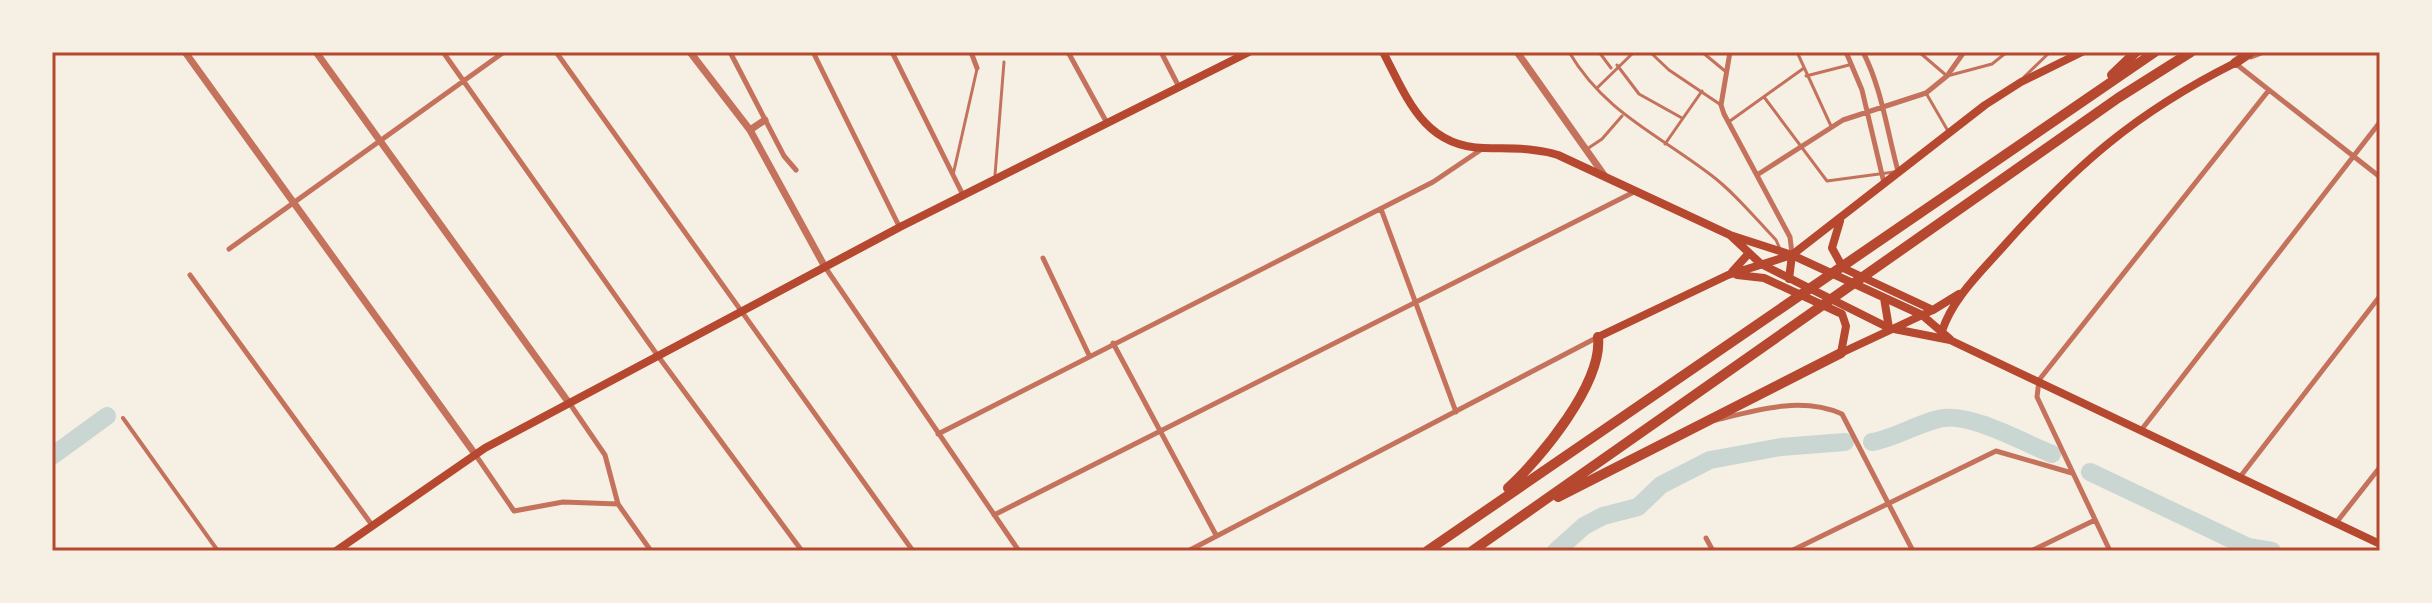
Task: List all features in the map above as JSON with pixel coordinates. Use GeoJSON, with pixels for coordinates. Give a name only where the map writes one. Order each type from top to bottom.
{"type":"FeatureCollection","features":[{"type":"Feature","properties":{"kind":"highway"},"geometry":{"type":"LineString","coordinates":[[2099,88],[2136,52]]}},
{"type":"Feature","properties":{"kind":"highway"},"geometry":{"type":"LineString","coordinates":[[1427,551],[2155,52]]}},
{"type":"Feature","properties":{"kind":"highway"},"geometry":{"type":"LineString","coordinates":[[1472,551],[2118,98],[2191,52]]}},
{"type":"Feature","properties":{"kind":"highway"},"geometry":{"type":"LineString","coordinates":[[2235,63],[2251,52]]}},
{"type":"Feature","properties":{"kind":"highway"},"geometry":{"type":"LineString","coordinates":[[1487,509],[1556,437],[1587,378],[1598,349],[1598,337]]}},
{"type":"Feature","properties":{"kind":"highway"},"geometry":{"type":"LineString","coordinates":[[1528,512],[1711,422],[1841,353]]}},
{"type":"Feature","properties":{"kind":"main road"},"geometry":{"type":"LineString","coordinates":[[336,551],[475,454],[900,227],[1249,52]]}},
{"type":"Feature","properties":{"kind":"main road"},"geometry":{"type":"LineString","coordinates":[[1383,52],[1429,130],[1449,143],[1546,151],[1638,190],[1730,235],[1792,255],[1922,315],[1950,340]]}},
{"type":"Feature","properties":{"kind":"main road"},"geometry":{"type":"LineString","coordinates":[[1598,337],[1728,275],[1792,255],[1840,220],[1883,178],[1898,171],[1948,131],[2021,82],[2082,52]]}},
{"type":"Feature","properties":{"kind":"main road"},"geometry":{"type":"LineString","coordinates":[[1841,353],[1933,310],[1968,286],[2089,157],[2166,99],[2235,63]]}},
{"type":"Feature","properties":{"kind":"main road"},"geometry":{"type":"LineString","coordinates":[[1840,220],[1832,248],[1843,268],[1933,310]]}},
{"type":"Feature","properties":{"kind":"main road"},"geometry":{"type":"LineString","coordinates":[[1730,235],[1761,264],[1889,328],[1950,340],[2380,544]]}},
{"type":"Feature","properties":{"kind":"main road"},"geometry":{"type":"LineString","coordinates":[[1728,275],[1749,253]]}},
{"type":"Feature","properties":{"kind":"main road"},"geometry":{"type":"LineString","coordinates":[[1789,279],[1792,255]]}},
{"type":"Feature","properties":{"kind":"main road"},"geometry":{"type":"LineString","coordinates":[[1728,275],[1764,278],[1837,310],[1845,319],[1846,326],[1841,353]]}},
{"type":"Feature","properties":{"kind":"main road"},"geometry":{"type":"LineString","coordinates":[[1942,331],[1968,286]]}},
{"type":"Feature","properties":{"kind":"main road"},"geometry":{"type":"LineString","coordinates":[[1884,298],[1889,328]]}},
{"type":"Feature","properties":{"kind":"street"},"geometry":{"type":"LineString","coordinates":[[185,52],[514,511],[563,502],[618,504]]}},
{"type":"Feature","properties":{"kind":"street"},"geometry":{"type":"LineString","coordinates":[[316,52],[605,455],[618,504],[651,551]]}},
{"type":"Feature","properties":{"kind":"street"},"geometry":{"type":"LineString","coordinates":[[443,52],[658,356],[802,551]]}},
{"type":"Feature","properties":{"kind":"street"},"geometry":{"type":"LineString","coordinates":[[229,249],[504,52]]}},
{"type":"Feature","properties":{"kind":"street"},"geometry":{"type":"LineString","coordinates":[[556,52],[913,551]]}},
{"type":"Feature","properties":{"kind":"street"},"geometry":{"type":"LineString","coordinates":[[690,52],[750,130],[825,267],[1019,551]]}},
{"type":"Feature","properties":{"kind":"street"},"geometry":{"type":"LineString","coordinates":[[730,52],[784,156],[796,170]]}},
{"type":"Feature","properties":{"kind":"street"},"geometry":{"type":"LineString","coordinates":[[813,52],[900,227]]}},
{"type":"Feature","properties":{"kind":"street"},"geometry":{"type":"LineString","coordinates":[[892,52],[963,195]]}},
{"type":"Feature","properties":{"kind":"street"},"geometry":{"type":"LineString","coordinates":[[971,52],[977,68]]}},
{"type":"Feature","properties":{"kind":"street"},"geometry":{"type":"LineString","coordinates":[[1068,52],[1107,123]]}},
{"type":"Feature","properties":{"kind":"street"},"geometry":{"type":"LineString","coordinates":[[1161,52],[1179,87]]}},
{"type":"Feature","properties":{"kind":"street"},"geometry":{"type":"LineString","coordinates":[[1517,52],[1604,175]]}},
{"type":"Feature","properties":{"kind":"street"},"geometry":{"type":"LineString","coordinates":[[1730,52],[1721,105],[1727,123],[1790,237],[1792,255]]}},
{"type":"Feature","properties":{"kind":"street"},"geometry":{"type":"LineString","coordinates":[[1846,52],[1866,110],[1883,178]]}},
{"type":"Feature","properties":{"kind":"street"},"geometry":{"type":"LineString","coordinates":[[1863,52],[1880,90],[1880,106],[1898,171]]}},
{"type":"Feature","properties":{"kind":"street"},"geometry":{"type":"LineString","coordinates":[[1757,175],[1831,126],[1866,110],[1926,93],[1947,76],[1964,52]]}},
{"type":"Feature","properties":{"kind":"street"},"geometry":{"type":"LineString","coordinates":[[2235,63],[2264,52]]}},
{"type":"Feature","properties":{"kind":"street"},"geometry":{"type":"LineString","coordinates":[[2235,63],[2380,177]]}},
{"type":"Feature","properties":{"kind":"street"},"geometry":{"type":"LineString","coordinates":[[2110,551],[2037,397],[2039,380],[2269,90]]}},
{"type":"Feature","properties":{"kind":"street"},"geometry":{"type":"LineString","coordinates":[[750,130],[765,120]]}},
{"type":"Feature","properties":{"kind":"street"},"geometry":{"type":"LineString","coordinates":[[2142,429],[2380,122]]}},
{"type":"Feature","properties":{"kind":"street"},"geometry":{"type":"LineString","coordinates":[[938,434],[1433,182],[1483,148]]}},
{"type":"Feature","properties":{"kind":"street"},"geometry":{"type":"LineString","coordinates":[[994,515],[1638,190]]}},
{"type":"Feature","properties":{"kind":"street"},"geometry":{"type":"LineString","coordinates":[[1381,209],[1456,412]]}},
{"type":"Feature","properties":{"kind":"street"},"geometry":{"type":"LineString","coordinates":[[1043,258],[1089,355]]}},
{"type":"Feature","properties":{"kind":"street"},"geometry":{"type":"LineString","coordinates":[[190,275],[372,525]]}},
{"type":"Feature","properties":{"kind":"street"},"geometry":{"type":"LineString","coordinates":[[2240,477],[2380,296]]}},
{"type":"Feature","properties":{"kind":"street"},"geometry":{"type":"LineString","coordinates":[[1188,551],[1598,337]]}},
{"type":"Feature","properties":{"kind":"street"},"geometry":{"type":"LineString","coordinates":[[1113,343],[1216,535]]}},
{"type":"Feature","properties":{"kind":"street"},"geometry":{"type":"LineString","coordinates":[[1711,422],[1786,406],[1827,408],[1847,419],[1913,551]]}},
{"type":"Feature","properties":{"kind":"street"},"geometry":{"type":"LineString","coordinates":[[123,418],[218,551]]}},
{"type":"Feature","properties":{"kind":"street"},"geometry":{"type":"LineString","coordinates":[[1791,551],[1996,451],[2072,473]]}},
{"type":"Feature","properties":{"kind":"street"},"geometry":{"type":"LineString","coordinates":[[2335,523],[2380,467]]}},
{"type":"Feature","properties":{"kind":"street"},"geometry":{"type":"LineString","coordinates":[[2031,551],[2095,520]]}},
{"type":"Feature","properties":{"kind":"street"},"geometry":{"type":"LineString","coordinates":[[1706,538],[1713,551]]}},
{"type":"Feature","properties":{"kind":"lane"},"geometry":{"type":"LineString","coordinates":[[1569,52],[1622,116],[1724,186],[1776,240],[1780,251]]}},
{"type":"Feature","properties":{"kind":"lane"},"geometry":{"type":"LineString","coordinates":[[1599,52],[1613,70]]}},
{"type":"Feature","properties":{"kind":"lane"},"geometry":{"type":"LineString","coordinates":[[1596,88],[1634,52]]}},
{"type":"Feature","properties":{"kind":"lane"},"geometry":{"type":"LineString","coordinates":[[1650,52],[1669,70],[1721,105]]}},
{"type":"Feature","properties":{"kind":"lane"},"geometry":{"type":"LineString","coordinates":[[1702,52],[1728,73]]}},
{"type":"Feature","properties":{"kind":"lane"},"geometry":{"type":"LineString","coordinates":[[1797,52],[1831,126]]}},
{"type":"Feature","properties":{"kind":"lane"},"geometry":{"type":"LineString","coordinates":[[1919,52],[1947,76],[1992,64],[2007,52]]}},
{"type":"Feature","properties":{"kind":"lane"},"geometry":{"type":"LineString","coordinates":[[2021,82],[2050,52]]}},
{"type":"Feature","properties":{"kind":"lane"},"geometry":{"type":"LineString","coordinates":[[994,179],[1004,62]]}},
{"type":"Feature","properties":{"kind":"lane"},"geometry":{"type":"LineString","coordinates":[[1617,65],[1639,94],[1682,118]]}},
{"type":"Feature","properties":{"kind":"lane"},"geometry":{"type":"LineString","coordinates":[[1806,76],[1851,65]]}},
{"type":"Feature","properties":{"kind":"lane"},"geometry":{"type":"LineString","coordinates":[[953,175],[977,68]]}},
{"type":"Feature","properties":{"kind":"lane"},"geometry":{"type":"LineString","coordinates":[[1727,123],[1804,68]]}},
{"type":"Feature","properties":{"kind":"lane"},"geometry":{"type":"LineString","coordinates":[[1665,145],[1702,91]]}},
{"type":"Feature","properties":{"kind":"lane"},"geometry":{"type":"LineString","coordinates":[[1926,93],[1948,131]]}},
{"type":"Feature","properties":{"kind":"lane"},"geometry":{"type":"LineString","coordinates":[[1764,97],[1827,181],[1883,178]]}},
{"type":"Feature","properties":{"kind":"lane"},"geometry":{"type":"LineString","coordinates":[[1587,149],[1602,139],[1622,116]]}},
{"type":"Feature","properties":{"kind":"waterway"},"geometry":{"type":"LineString","coordinates":[[52,456],[107,416]]}},
{"type":"Feature","properties":{"kind":"waterway"},"geometry":{"type":"LineString","coordinates":[[1872,442],[1936,419],[1956,418],[1998,430],[2052,454]]}},
{"type":"Feature","properties":{"kind":"waterway"},"geometry":{"type":"LineString","coordinates":[[1556,551],[1584,526],[1603,516],[1638,507],[1661,485],[1710,460],[1781,447],[1845,442]]}},
{"type":"Feature","properties":{"kind":"waterway"},"geometry":{"type":"LineString","coordinates":[[2090,472],[2248,547],[2272,551]]}}]}
